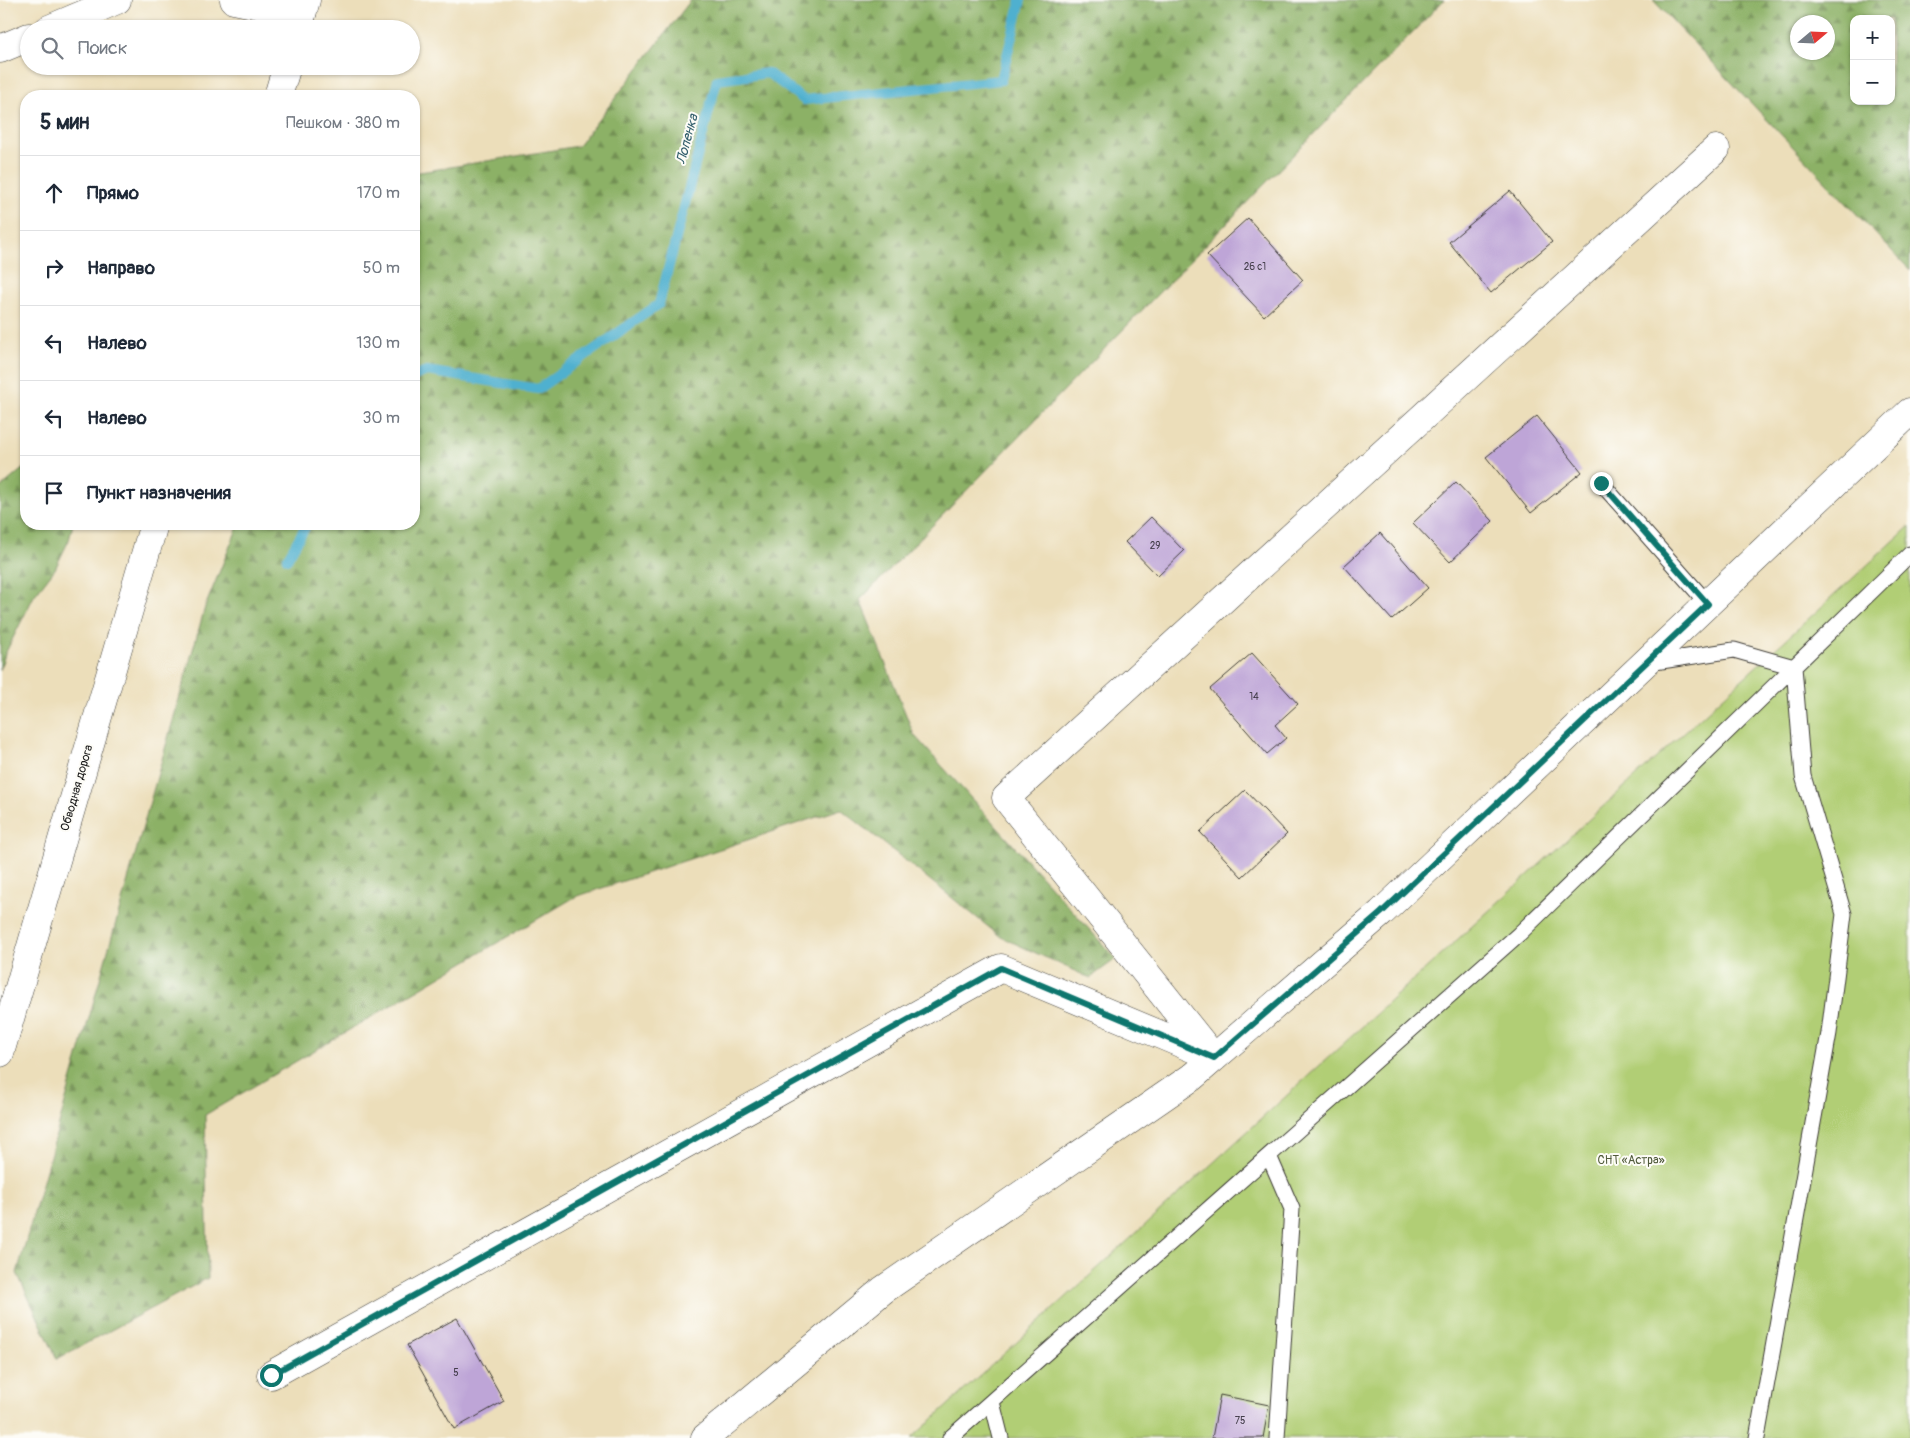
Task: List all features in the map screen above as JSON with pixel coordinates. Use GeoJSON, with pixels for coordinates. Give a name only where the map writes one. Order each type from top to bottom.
{"type":"FeatureCollection","features":[{"type":"Feature","properties":{"kind":"street"},"geometry":{"type":"LineString","coordinates":[[70,20],[117,0]]}},
{"type":"Feature","properties":{"kind":"street"},"geometry":{"type":"LineString","coordinates":[[234,0],[302,14]]}},
{"type":"Feature","properties":{"kind":"street"},"geometry":{"type":"LineString","coordinates":[[0,49],[20,41]]}},
{"type":"Feature","properties":{"kind":"street"},"geometry":{"type":"LineString","coordinates":[[280,90],[284,75]]}},
{"type":"Feature","properties":{"kind":"street"},"geometry":{"type":"LineString","coordinates":[[1214,1058],[1006,798],[1716,149]]}},
{"type":"Feature","properties":{"kind":"street"},"geometry":{"type":"LineString","coordinates":[[705,1438],[883,1290],[1192,1077],[1381,913],[1910,412]]}},
{"type":"Feature","properties":{"kind":"street","name":"Обводная дорога"},"geometry":{"type":"LineString","coordinates":[[0,1053],[152,530]]}},
{"type":"Feature","properties":{"kind":"street"},"geometry":{"type":"LineString","coordinates":[[271,1375],[1001,968],[1214,1058]]}},
{"type":"Feature","properties":{"kind":"lane"},"geometry":{"type":"LineString","coordinates":[[1601,483],[1708,604]]}},
{"type":"Feature","properties":{"kind":"lane"},"geometry":{"type":"LineString","coordinates":[[950,1438],[1519,934],[1910,554]]}},
{"type":"Feature","properties":{"kind":"lane"},"geometry":{"type":"LineString","coordinates":[[1644,664],[1734,650],[1794,667]]}},
{"type":"Feature","properties":{"kind":"lane"},"geometry":{"type":"LineString","coordinates":[[1757,1438],[1829,1033],[1844,914],[1802,776],[1794,667]]}},
{"type":"Feature","properties":{"kind":"lane"},"geometry":{"type":"LineString","coordinates":[[1269,1156],[1292,1209],[1277,1438]]}},
{"type":"Feature","properties":{"kind":"lane"},"geometry":{"type":"LineString","coordinates":[[992,1402],[1001,1438]]}},
{"type":"Feature","properties":{"kind":"green space"},"geometry":{"type":"Polygon","coordinates":[[[691,0],[1444,0],[860,600],[914,735],[1116,959],[1090,978],[1001,937],[841,809],[575,897],[205,1115],[208,1278],[57,1359],[17,1273],[205,607],[237,530],[420,530],[420,172],[578,146],[691,0]]]}},
{"type":"Feature","properties":{"kind":"green space"},"geometry":{"type":"Polygon","coordinates":[[[1653,0],[1910,0],[1910,270],[1653,0]]]}},
{"type":"Feature","properties":{"kind":"green space"},"geometry":{"type":"Polygon","coordinates":[[[20,471],[20,530],[72,530],[69,540],[55,569],[34,596],[5,654],[0,670],[0,488],[20,471]]]}},
{"type":"Feature","properties":{"kind":"green space","name":"СНТ «Астра»"},"geometry":{"type":"Polygon","coordinates":[[[1910,526],[1910,1438],[912,1438],[1910,526]]]}},
{"type":"Feature","properties":{"kind":"building"},"geometry":{"type":"Polygon","coordinates":[[[1510,191],[1552,242],[1491,293],[1449,242],[1510,191]]]}},
{"type":"Feature","properties":{"kind":"building"},"geometry":{"type":"Polygon","coordinates":[[[1248,218],[1303,280],[1264,316],[1207,255],[1248,218]]]}},
{"type":"Feature","properties":{"kind":"building"},"geometry":{"type":"Polygon","coordinates":[[[1537,416],[1582,472],[1531,513],[1486,457],[1537,416]]]}},
{"type":"Feature","properties":{"kind":"building"},"geometry":{"type":"Polygon","coordinates":[[[1456,482],[1493,521],[1450,562],[1413,523],[1456,482]]]}},
{"type":"Feature","properties":{"kind":"building"},"geometry":{"type":"Polygon","coordinates":[[[1151,517],[1184,551],[1158,576],[1125,542],[1151,517]]]}},
{"type":"Feature","properties":{"kind":"building"},"geometry":{"type":"Polygon","coordinates":[[[1380,533],[1428,588],[1392,620],[1344,566],[1380,533]]]}},
{"type":"Feature","properties":{"kind":"building"},"geometry":{"type":"Polygon","coordinates":[[[1252,653],[1298,704],[1275,725],[1286,738],[1267,754],[1210,689],[1252,653]]]}},
{"type":"Feature","properties":{"kind":"building"},"geometry":{"type":"Polygon","coordinates":[[[1245,790],[1287,834],[1242,877],[1200,832],[1245,790]]]}},
{"type":"Feature","properties":{"kind":"building"},"geometry":{"type":"Polygon","coordinates":[[[457,1318],[504,1401],[454,1429],[407,1345],[457,1318]]]}},
{"type":"Feature","properties":{"kind":"building"},"geometry":{"type":"Polygon","coordinates":[[[1220,1395],[1269,1405],[1263,1438],[1212,1438],[1220,1395]]]}},
{"type":"Feature","properties":{"kind":"waterway","name":"Лопенка"},"geometry":{"type":"LineString","coordinates":[[420,374],[427,371],[538,389],[659,304],[717,80],[768,73],[804,100],[1001,80],[1021,0]]}},
{"type":"Feature","properties":{"kind":"waterway","name":"Лопенка"},"geometry":{"type":"LineString","coordinates":[[287,559],[304,530]]}},
{"type":"Feature","properties":{"kind":"route"},"geometry":{"type":"LineString","coordinates":[[271,1375],[1001,968],[1214,1058],[1381,913],[1708,604],[1601,483]]}}]}
